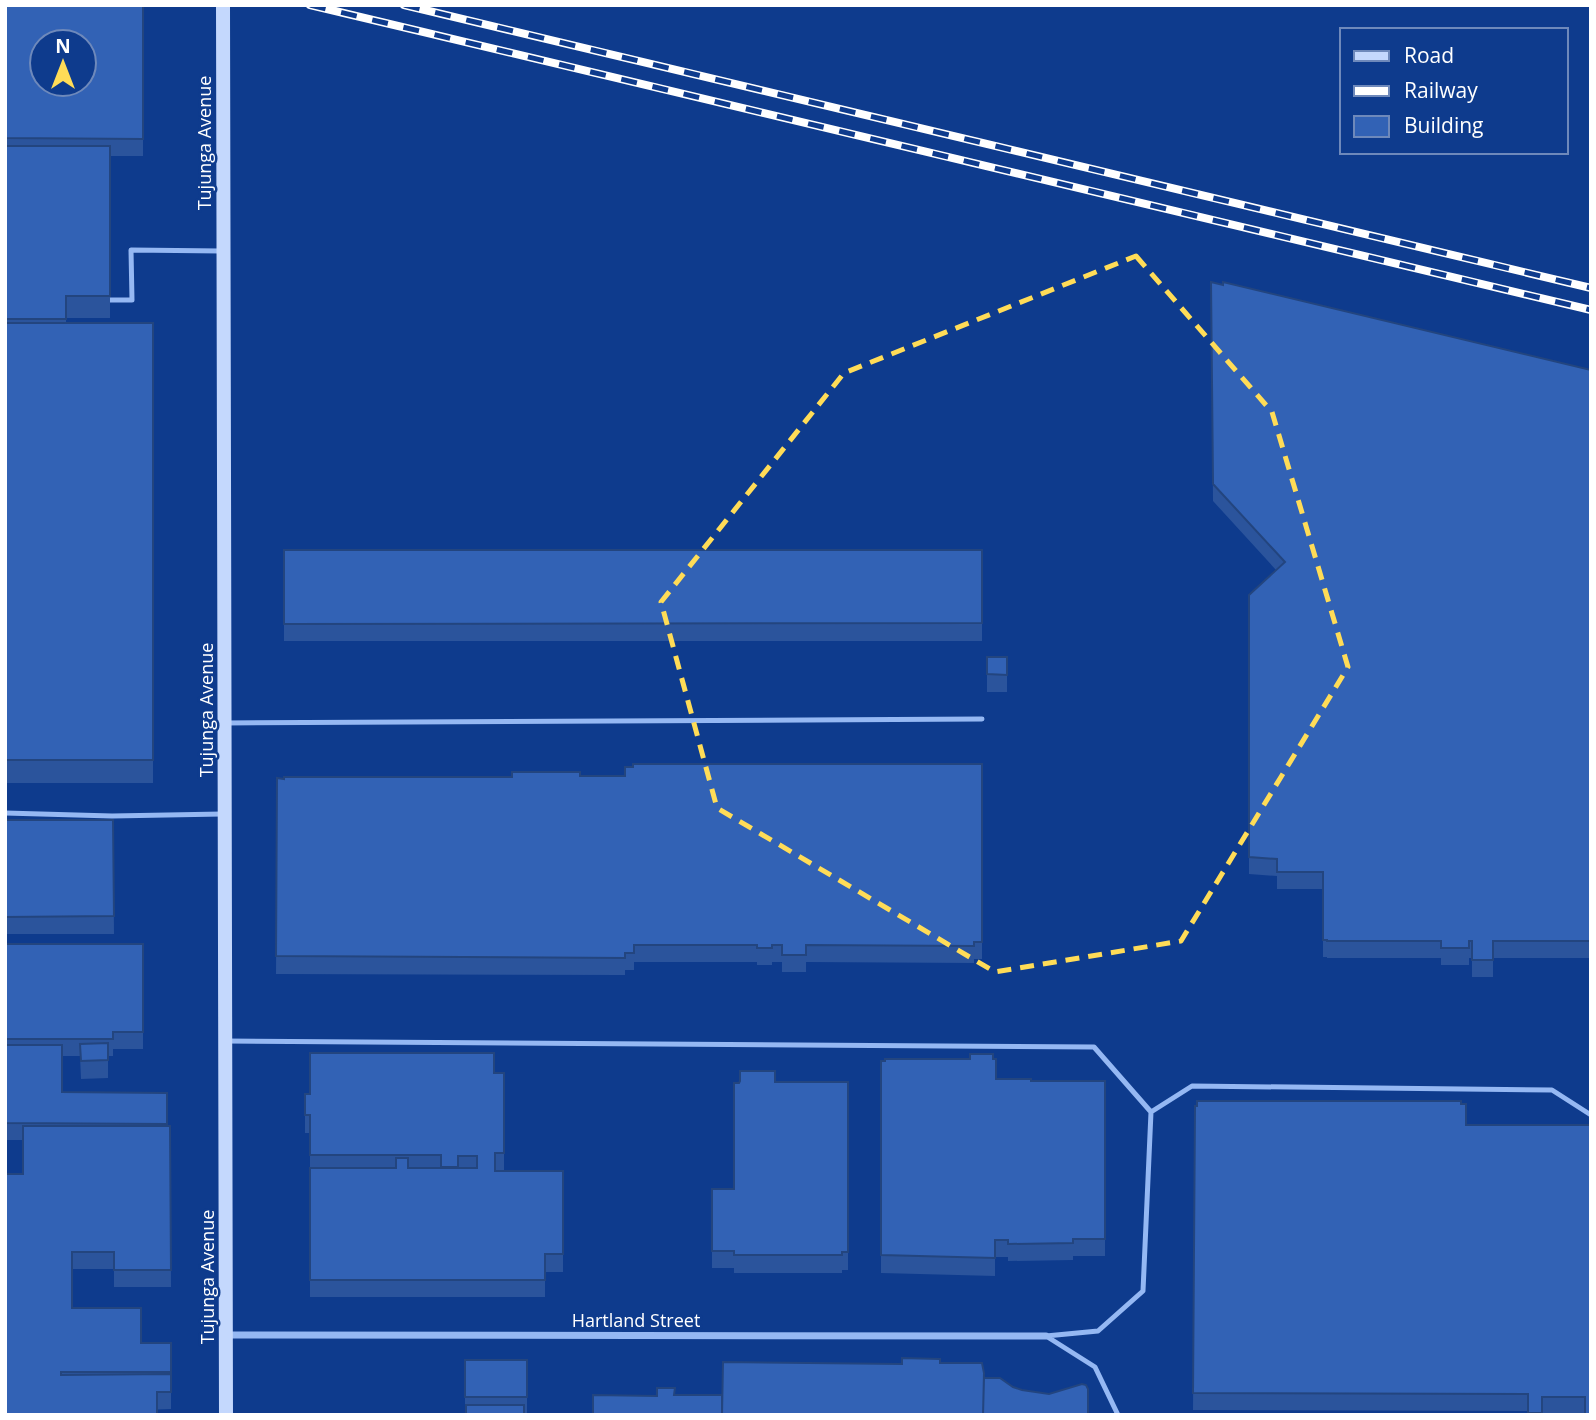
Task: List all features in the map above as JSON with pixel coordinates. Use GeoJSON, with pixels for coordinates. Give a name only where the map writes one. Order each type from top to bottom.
{"type":"FeatureCollection","features":[{"type":"Feature","properties":{"kind":"street","name":"Tujunga Avenue"},"geometry":{"type":"LineString","coordinates":[[223,5],[226,1415]]}},
{"type":"Feature","properties":{"kind":"street","name":"Hartland Street"},"geometry":{"type":"LineString","coordinates":[[226,1335],[1046,1336]]}},
{"type":"Feature","properties":{"kind":"lane"},"geometry":{"type":"LineString","coordinates":[[110,300],[132,300],[131,250],[224,251]]}},
{"type":"Feature","properties":{"kind":"lane"},"geometry":{"type":"LineString","coordinates":[[225,723],[982,719]]}},
{"type":"Feature","properties":{"kind":"lane"},"geometry":{"type":"LineString","coordinates":[[5,813],[112,816],[226,814]]}},
{"type":"Feature","properties":{"kind":"lane"},"geometry":{"type":"LineString","coordinates":[[226,1041],[1094,1047],[1151,1112],[1143,1291],[1098,1331],[1046,1336]]}},
{"type":"Feature","properties":{"kind":"lane"},"geometry":{"type":"LineString","coordinates":[[1151,1112],[1192,1086],[1552,1090],[1591,1115]]}},
{"type":"Feature","properties":{"kind":"lane"},"geometry":{"type":"LineString","coordinates":[[1046,1336],[1095,1367],[1118,1415]]}},
{"type":"Feature","properties":{"kind":"highlighted area"},"geometry":{"type":"Polygon","coordinates":[[[1136,256],[1272,412],[1348,667],[1181,941],[995,972],[717,808],[661,602],[844,373],[1136,256]]]}},
{"type":"Feature","properties":{"kind":"building"},"geometry":{"type":"Polygon","coordinates":[[[5,5],[143,5],[143,139],[5,138],[5,5]]]}},
{"type":"Feature","properties":{"kind":"building"},"geometry":{"type":"Polygon","coordinates":[[[5,146],[110,146],[110,296],[66,296],[66,319],[5,319],[5,146]]]}},
{"type":"Feature","properties":{"kind":"building"},"geometry":{"type":"Polygon","coordinates":[[[1211,282],[1223,285],[1223,282],[1591,370],[1591,941],[1493,941],[1493,960],[1472,960],[1472,941],[1469,941],[1469,948],[1441,948],[1441,941],[1327,941],[1323,940],[1323,872],[1277,872],[1277,859],[1249,857],[1249,595],[1285,562],[1213,484],[1211,282]]]}},
{"type":"Feature","properties":{"kind":"building"},"geometry":{"type":"Polygon","coordinates":[[[5,323],[153,323],[153,760],[5,760],[5,323]]]}},
{"type":"Feature","properties":{"kind":"building"},"geometry":{"type":"Polygon","coordinates":[[[284,550],[982,550],[982,623],[284,624],[284,550]]]}},
{"type":"Feature","properties":{"kind":"building"},"geometry":{"type":"Polygon","coordinates":[[[987,657],[1007,657],[1007,675],[987,674],[987,657]]]}},
{"type":"Feature","properties":{"kind":"building"},"geometry":{"type":"Polygon","coordinates":[[[633,764],[982,764],[982,942],[974,942],[974,946],[806,945],[806,955],[782,955],[782,945],[757,948],[757,945],[634,945],[634,953],[625,953],[625,958],[276,956],[277,778],[512,777],[512,772],[580,772],[580,776],[625,776],[625,767],[633,767],[633,764]]]}},
{"type":"Feature","properties":{"kind":"building"},"geometry":{"type":"Polygon","coordinates":[[[5,820],[113,820],[114,916],[5,917],[5,820]]]}},
{"type":"Feature","properties":{"kind":"building"},"geometry":{"type":"Polygon","coordinates":[[[5,944],[143,944],[143,1032],[113,1032],[113,1039],[5,1039],[5,944]]]}},
{"type":"Feature","properties":{"kind":"building"},"geometry":{"type":"Polygon","coordinates":[[[108,1043],[108,1060],[81,1061],[80,1044],[108,1043]]]}},
{"type":"Feature","properties":{"kind":"building"},"geometry":{"type":"Polygon","coordinates":[[[6,1045],[62,1045],[62,1092],[167,1093],[167,1124],[5,1123],[6,1045]]]}},
{"type":"Feature","properties":{"kind":"building"},"geometry":{"type":"Polygon","coordinates":[[[310,1053],[494,1053],[494,1073],[504,1073],[504,1153],[495,1153],[495,1171],[563,1171],[563,1254],[545,1254],[545,1280],[310,1280],[310,1168],[396,1168],[396,1158],[408,1158],[408,1168],[477,1168],[477,1156],[458,1156],[458,1167],[441,1167],[441,1155],[310,1155],[310,1115],[305,1115],[305,1094],[310,1094],[310,1053]]]}},
{"type":"Feature","properties":{"kind":"building"},"geometry":{"type":"Polygon","coordinates":[[[970,1054],[993,1054],[993,1059],[996,1059],[996,1079],[1105,1081],[1105,1239],[1073,1239],[1073,1243],[1008,1244],[1008,1240],[995,1240],[995,1258],[881,1255],[881,1061],[970,1059],[970,1054]]]}},
{"type":"Feature","properties":{"kind":"building"},"geometry":{"type":"Polygon","coordinates":[[[740,1071],[775,1071],[775,1082],[848,1082],[848,1252],[842,1252],[842,1255],[734,1255],[734,1251],[712,1251],[712,1189],[734,1189],[734,1083],[740,1081],[740,1071]]]}},
{"type":"Feature","properties":{"kind":"building"},"geometry":{"type":"Polygon","coordinates":[[[1197,1101],[1461,1101],[1461,1104],[1466,1104],[1466,1125],[1591,1125],[1591,1415],[1585,1415],[1585,1397],[1542,1397],[1542,1413],[1528,1413],[1528,1394],[1193,1393],[1197,1101]]]}},
{"type":"Feature","properties":{"kind":"building"},"geometry":{"type":"Polygon","coordinates":[[[23,1126],[170,1126],[171,1270],[114,1270],[114,1252],[72,1252],[72,1308],[141,1308],[141,1343],[171,1343],[171,1372],[61,1372],[61,1375],[171,1374],[171,1392],[157,1392],[157,1415],[5,1415],[5,1174],[23,1174],[23,1126]]]}},
{"type":"Feature","properties":{"kind":"building"},"geometry":{"type":"Polygon","coordinates":[[[902,1358],[940,1359],[940,1363],[982,1363],[983,1415],[722,1415],[723,1362],[902,1364],[902,1358]]]}},
{"type":"Feature","properties":{"kind":"building"},"geometry":{"type":"Polygon","coordinates":[[[465,1360],[527,1360],[527,1397],[465,1397],[465,1360]]]}},
{"type":"Feature","properties":{"kind":"building"},"geometry":{"type":"Polygon","coordinates":[[[984,1378],[1000,1378],[1022,1390],[1049,1394],[1086,1385],[1088,1415],[983,1415],[984,1378]]]}},
{"type":"Feature","properties":{"kind":"building"},"geometry":{"type":"Polygon","coordinates":[[[657,1388],[675,1388],[674,1395],[722,1395],[722,1415],[593,1415],[593,1395],[657,1396],[657,1388]]]}},
{"type":"Feature","properties":{"kind":"building"},"geometry":{"type":"Polygon","coordinates":[[[466,1405],[524,1405],[524,1415],[466,1415],[466,1405]]]}},
{"type":"Feature","properties":{"kind":"railway"},"geometry":{"type":"LineString","coordinates":[[310,5],[1591,310]]}},
{"type":"Feature","properties":{"kind":"railway"},"geometry":{"type":"LineString","coordinates":[[404,5],[1591,288]]}}]}
